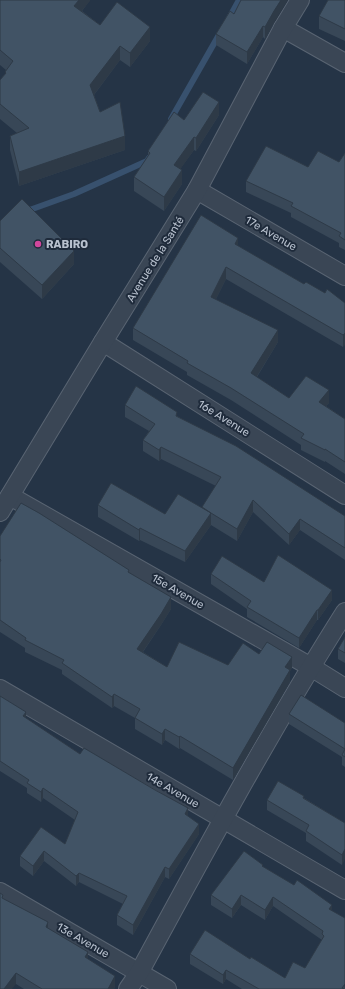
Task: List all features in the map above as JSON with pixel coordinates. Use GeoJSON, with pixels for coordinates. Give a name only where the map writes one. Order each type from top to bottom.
{"type":"FeatureCollection","features":[{"type":"Feature","properties":{"kind":"street","name":"Avenue de la Santé"},"geometry":{"type":"LineString","coordinates":[[0,512],[197,190],[283,28],[300,0]]}},
{"type":"Feature","properties":{"kind":"street"},"geometry":{"type":"LineString","coordinates":[[283,28],[345,63]]}},
{"type":"Feature","properties":{"kind":"street","name":"17e Avenue"},"geometry":{"type":"LineString","coordinates":[[197,190],[345,276]]}},
{"type":"Feature","properties":{"kind":"street","name":"16e Avenue"},"geometry":{"type":"LineString","coordinates":[[103,342],[345,495]]}},
{"type":"Feature","properties":{"kind":"street","name":"15e Avenue"},"geometry":{"type":"LineString","coordinates":[[10,496],[345,688]]}},
{"type":"Feature","properties":{"kind":"street"},"geometry":{"type":"LineString","coordinates":[[128,989],[222,819],[310,667],[345,612]]}},
{"type":"Feature","properties":{"kind":"street","name":"14e Avenue"},"geometry":{"type":"LineString","coordinates":[[0,689],[345,890]]}},
{"type":"Feature","properties":{"kind":"street","name":"13e Avenue"},"geometry":{"type":"LineString","coordinates":[[0,892],[167,989]]}},
{"type":"Feature","properties":{"kind":"building"},"geometry":{"type":"Polygon","coordinates":[[[0,0],[79,0],[74,6],[100,25],[117,2],[150,27],[130,53],[120,46],[90,85],[100,112],[120,102],[125,136],[19,172],[10,136],[29,128],[0,104],[0,80],[13,61],[0,50],[0,0]]]}},
{"type":"Feature","properties":{"kind":"building"},"geometry":{"type":"Polygon","coordinates":[[[241,0],[281,0],[265,27],[263,26],[247,52],[216,34],[230,11],[234,14],[241,0]]]}},
{"type":"Feature","properties":{"kind":"building"},"geometry":{"type":"Polygon","coordinates":[[[328,0],[345,0],[345,29],[319,16],[328,0]]]}},
{"type":"Feature","properties":{"kind":"building"},"geometry":{"type":"Polygon","coordinates":[[[203,92],[219,102],[196,138],[194,137],[174,165],[182,170],[164,197],[134,177],[150,153],[148,151],[174,112],[184,120],[203,92]]]}},
{"type":"Feature","properties":{"kind":"building"},"geometry":{"type":"Polygon","coordinates":[[[266,146],[308,167],[318,151],[339,162],[345,153],[345,240],[339,236],[341,233],[291,206],[293,203],[246,181],[266,146]]]}},
{"type":"Feature","properties":{"kind":"building"},"geometry":{"type":"Polygon","coordinates":[[[22,199],[74,251],[42,285],[0,248],[0,221],[22,199]]]}},
{"type":"Feature","properties":{"kind":"building"},"geometry":{"type":"Polygon","coordinates":[[[201,215],[238,238],[235,244],[304,284],[306,282],[325,293],[327,289],[345,303],[345,333],[343,335],[226,267],[211,297],[278,330],[251,373],[289,398],[306,376],[329,390],[319,402],[345,419],[345,462],[325,449],[301,438],[304,434],[231,388],[187,363],[188,361],[133,328],[201,215]]]}},
{"type":"Feature","properties":{"kind":"building"},"geometry":{"type":"Polygon","coordinates":[[[136,386],[177,412],[176,416],[236,446],[345,516],[345,548],[300,519],[289,534],[253,500],[237,529],[202,507],[221,477],[161,447],[159,450],[143,440],[155,424],[125,405],[136,386]]]}},
{"type":"Feature","properties":{"kind":"building"},"geometry":{"type":"Polygon","coordinates":[[[111,483],[165,514],[178,494],[211,513],[185,551],[140,528],[139,530],[98,505],[111,483]]]}},
{"type":"Feature","properties":{"kind":"building"},"geometry":{"type":"Polygon","coordinates":[[[21,503],[129,570],[128,572],[171,597],[137,649],[167,667],[179,642],[228,665],[243,643],[259,654],[267,642],[292,657],[285,667],[290,670],[233,768],[180,736],[179,737],[165,729],[162,734],[135,718],[140,709],[114,694],[112,697],[62,663],[64,660],[25,640],[26,638],[0,620],[0,536],[21,503]]]}},
{"type":"Feature","properties":{"kind":"building"},"geometry":{"type":"Polygon","coordinates":[[[278,555],[332,590],[299,638],[247,607],[251,601],[211,574],[222,556],[264,582],[278,555]]]}},
{"type":"Feature","properties":{"kind":"building"},"geometry":{"type":"Polygon","coordinates":[[[345,637],[345,653],[338,649],[345,637]]]}},
{"type":"Feature","properties":{"kind":"building"},"geometry":{"type":"Polygon","coordinates":[[[301,695],[345,723],[345,749],[289,714],[301,695]]]}},
{"type":"Feature","properties":{"kind":"building"},"geometry":{"type":"Polygon","coordinates":[[[0,696],[26,712],[23,716],[80,754],[84,748],[188,808],[185,814],[199,824],[169,869],[165,867],[133,925],[117,915],[127,896],[79,873],[76,876],[44,851],[33,866],[20,856],[41,827],[65,844],[78,812],[43,788],[41,792],[27,783],[29,780],[0,761],[0,696]]]}},
{"type":"Feature","properties":{"kind":"building"},"geometry":{"type":"Polygon","coordinates":[[[345,749],[345,757],[342,755],[345,749]]]}},
{"type":"Feature","properties":{"kind":"building"},"geometry":{"type":"Polygon","coordinates":[[[278,781],[345,823],[345,849],[342,855],[306,831],[309,825],[267,800],[278,781]]]}},
{"type":"Feature","properties":{"kind":"building"},"geometry":{"type":"Polygon","coordinates":[[[244,851],[263,865],[262,866],[294,885],[297,880],[332,905],[329,909],[345,918],[345,984],[342,988],[344,989],[259,989],[226,970],[223,975],[190,954],[205,930],[250,959],[251,957],[285,978],[293,962],[305,968],[324,936],[322,934],[323,931],[273,897],[265,910],[241,895],[232,909],[211,895],[244,851]]]}},
{"type":"Feature","properties":{"kind":"building"},"geometry":{"type":"Polygon","coordinates":[[[0,893],[3,895],[2,898],[48,922],[46,927],[88,952],[85,957],[115,976],[108,989],[42,989],[16,973],[4,989],[0,989],[0,893]]]}},
{"type":"Feature","properties":{"kind":"waterway"},"geometry":{"type":"LineString","coordinates":[[228,20],[239,0]]}},
{"type":"Feature","properties":{"kind":"waterway"},"geometry":{"type":"LineString","coordinates":[[171,119],[220,33]]}},
{"type":"Feature","properties":{"kind":"waterway"},"geometry":{"type":"LineString","coordinates":[[24,212],[74,194],[147,161],[149,158]]}},
{"type":"Feature","properties":{"kind":"place","name":"RABIRO"},"geometry":{"type":"Point","coordinates":[38,244]}}]}
